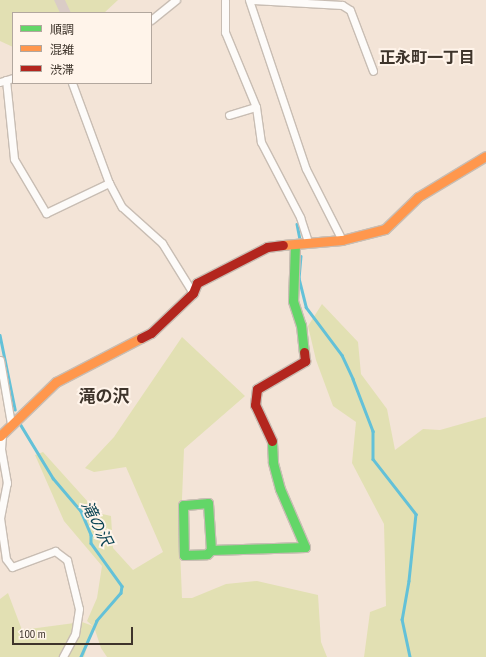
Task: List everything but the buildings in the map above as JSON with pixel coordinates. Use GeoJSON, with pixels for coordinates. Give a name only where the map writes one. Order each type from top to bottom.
{"type":"FeatureCollection","features":[{"type":"Feature","properties":{"kind":"street"},"geometry":{"type":"LineString","coordinates":[[152,19],[176,0]]}},
{"type":"Feature","properties":{"kind":"street"},"geometry":{"type":"LineString","coordinates":[[225,0],[225,32],[256,107],[261,142],[300,217],[308,242]]}},
{"type":"Feature","properties":{"kind":"street"},"geometry":{"type":"LineString","coordinates":[[249,0],[306,169],[342,240]]}},
{"type":"Feature","properties":{"kind":"street"},"geometry":{"type":"LineString","coordinates":[[253,0],[342,5],[350,10],[373,71]]}},
{"type":"Feature","properties":{"kind":"street"},"geometry":{"type":"LineString","coordinates":[[6,80],[14,159],[46,213],[109,183]]}},
{"type":"Feature","properties":{"kind":"street"},"geometry":{"type":"LineString","coordinates":[[72,84],[109,183],[129,215],[162,243],[193,293]]}},
{"type":"Feature","properties":{"kind":"street"},"geometry":{"type":"LineString","coordinates":[[229,115],[256,107]]}},
{"type":"Feature","properties":{"kind":"street"},"geometry":{"type":"LineString","coordinates":[[63,657],[75,634],[79,609],[68,560],[55,551],[15,567],[10,565],[6,559],[0,518],[7,483],[2,469],[1,435],[56,382],[151,333],[193,293],[197,283],[267,247],[342,240],[390,226],[418,197],[486,156]]}},
{"type":"Feature","properties":{"kind":"street"},"geometry":{"type":"LineString","coordinates":[[212,550],[208,503],[183,505],[184,555],[206,554],[212,550],[305,547],[280,489],[273,462],[272,435],[255,405],[257,390],[305,361],[301,325],[293,301],[292,278],[295,245]]}},
{"type":"Feature","properties":{"kind":"street"},"geometry":{"type":"LineString","coordinates":[[0,360],[11,424]]}},
{"type":"Feature","properties":{"kind":"street"},"geometry":{"type":"LineString","coordinates":[[0,563],[6,559]]}},
{"type":"Feature","properties":{"kind":"shaded area"},"geometry":{"type":"Polygon","coordinates":[[[0,0],[118,0],[105,12],[12,12],[12,47],[0,41],[0,0]]]}},
{"type":"Feature","properties":{"kind":"shaded area"},"geometry":{"type":"Polygon","coordinates":[[[322,304],[358,342],[361,374],[387,409],[395,450],[423,429],[440,430],[486,417],[486,657],[364,657],[370,612],[386,606],[384,524],[352,463],[356,422],[333,406],[316,360],[308,326],[322,304]]]}},
{"type":"Feature","properties":{"kind":"shaded area"},"geometry":{"type":"Polygon","coordinates":[[[182,337],[245,396],[184,449],[180,549],[182,598],[192,598],[226,584],[257,581],[318,595],[321,642],[327,657],[107,657],[101,648],[94,627],[87,621],[97,598],[102,566],[64,521],[35,455],[43,452],[98,513],[111,516],[113,548],[133,570],[163,552],[126,467],[94,472],[85,468],[114,437],[182,337]]]}},
{"type":"Feature","properties":{"kind":"shaded area"},"geometry":{"type":"Polygon","coordinates":[[[8,593],[22,630],[82,622],[93,626],[84,657],[0,657],[0,599],[8,593]]]}},
{"type":"Feature","properties":{"kind":"waterway"},"geometry":{"type":"LineString","coordinates":[[297,224],[300,239]]}},
{"type":"Feature","properties":{"kind":"waterway"},"geometry":{"type":"LineString","coordinates":[[301,256],[299,278],[306,307],[342,355],[353,379],[373,431],[373,459],[416,514],[409,581],[402,619],[410,657]]}},
{"type":"Feature","properties":{"kind":"waterway","name":"滝の沢"},"geometry":{"type":"LineString","coordinates":[[0,335],[15,409]]}},
{"type":"Feature","properties":{"kind":"waterway","name":"滝の沢"},"geometry":{"type":"LineString","coordinates":[[19,422],[53,478],[81,511],[91,535],[91,543],[122,586],[121,593],[97,621],[81,657]]}},
{"type":"Feature","properties":{"kind":"traffic: fast"},"geometry":{"type":"LineString","coordinates":[[295,245],[293,301],[301,325],[304,352]]}},
{"type":"Feature","properties":{"kind":"traffic: fast"},"geometry":{"type":"LineString","coordinates":[[211,550],[208,503],[183,505],[184,555],[207,554],[211,550],[305,547],[280,489],[273,462],[272,441]]}},
{"type":"Feature","properties":{"kind":"traffic: slow"},"geometry":{"type":"LineString","coordinates":[[283,245],[342,240],[385,229],[418,197],[486,156]]}},
{"type":"Feature","properties":{"kind":"traffic: slow"},"geometry":{"type":"LineString","coordinates":[[0,436],[56,382],[141,338]]}},
{"type":"Feature","properties":{"kind":"traffic: jam"},"geometry":{"type":"LineString","coordinates":[[141,338],[151,333],[193,293],[197,283],[267,247],[283,245]]}},
{"type":"Feature","properties":{"kind":"traffic: jam"},"geometry":{"type":"LineString","coordinates":[[272,441],[255,405],[257,389],[305,361],[304,352]]}},
{"type":"Feature","properties":{"kind":"district","name":"正永町一丁目"},"geometry":{"type":"Point","coordinates":[427,57]}},
{"type":"Feature","properties":{"kind":"district","name":"滝の沢"},"geometry":{"type":"Point","coordinates":[104,397]}}]}
